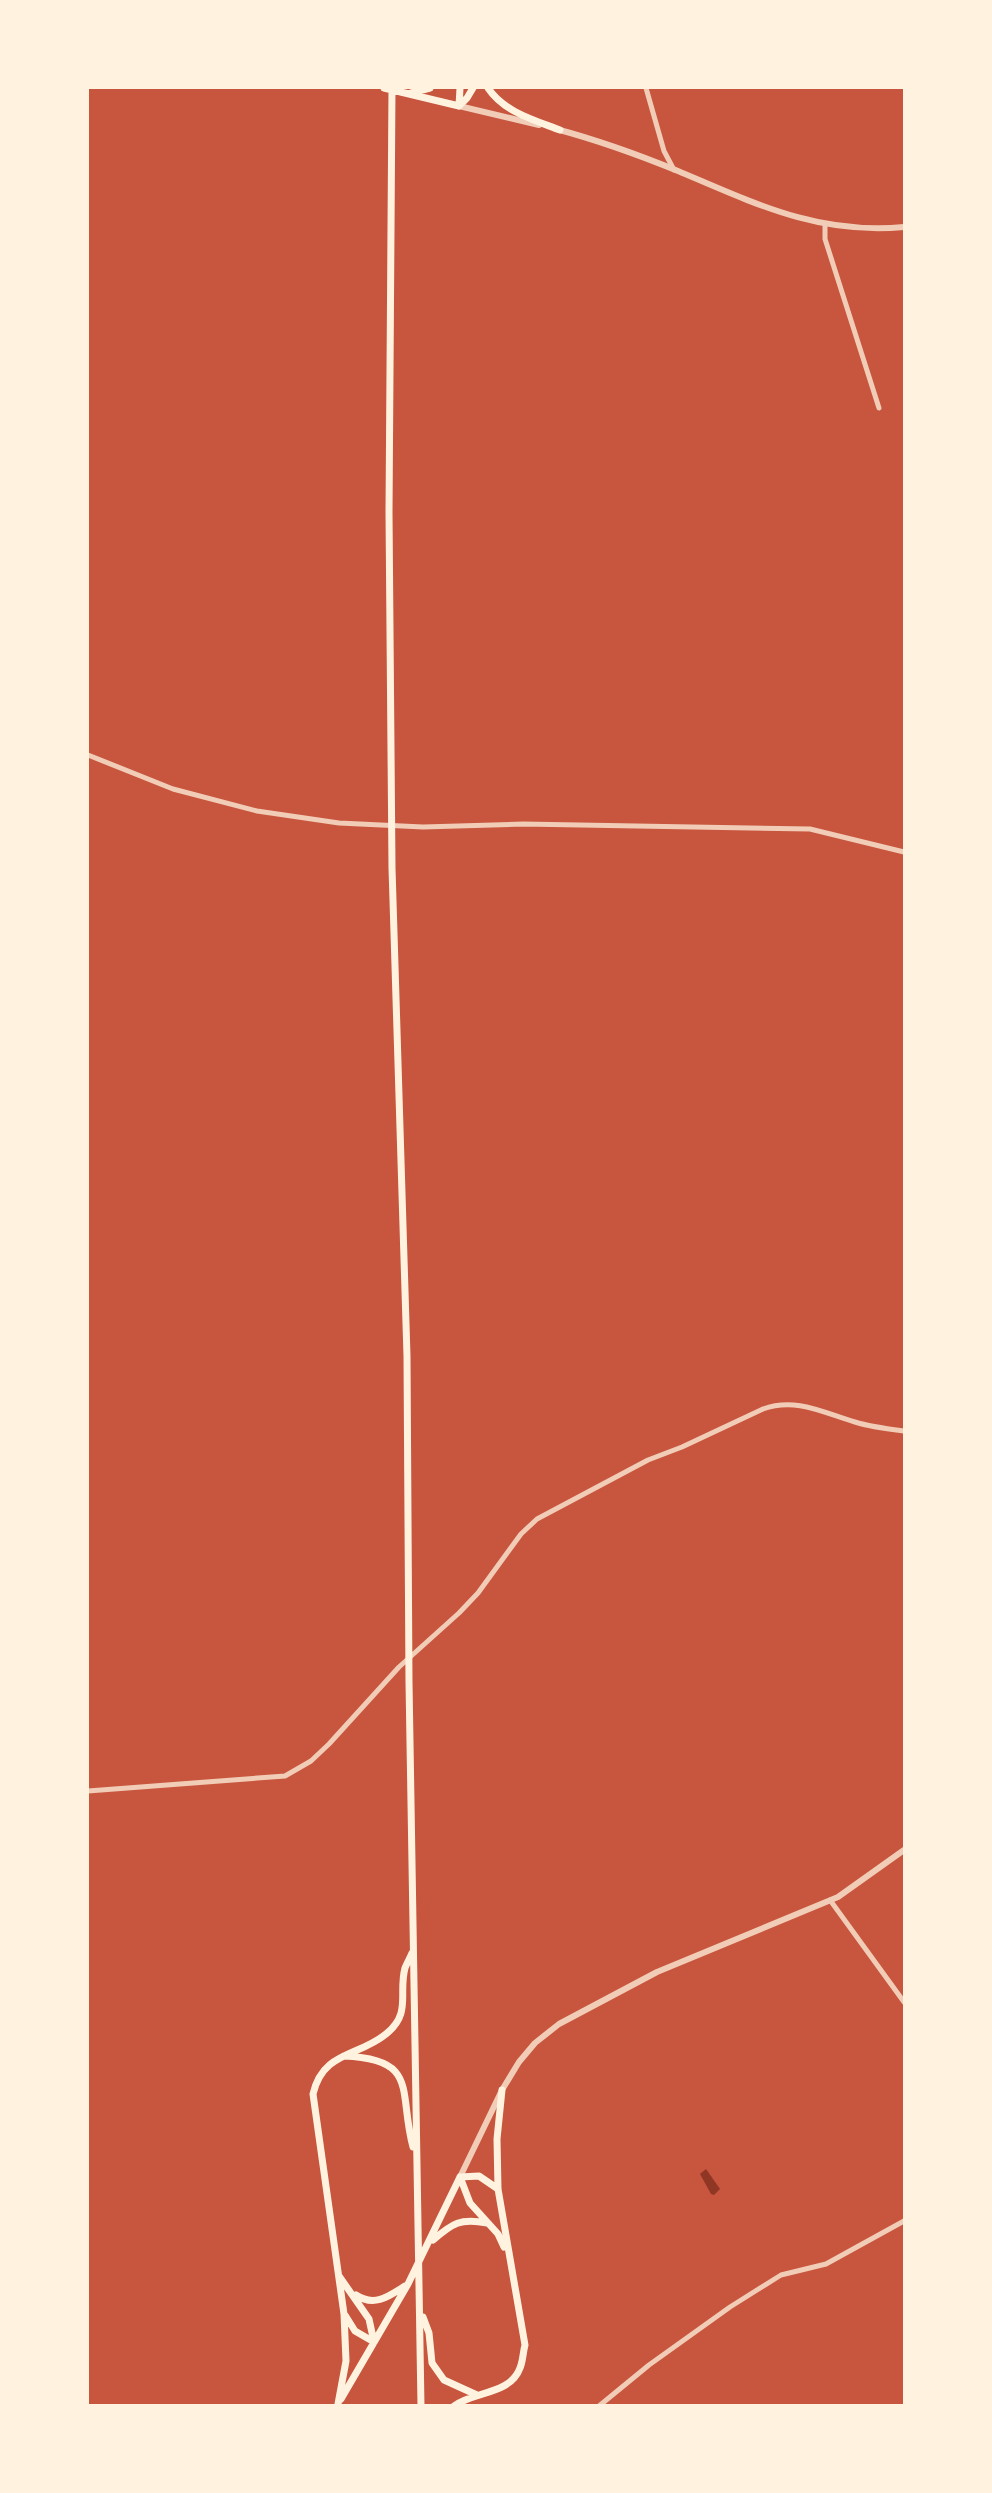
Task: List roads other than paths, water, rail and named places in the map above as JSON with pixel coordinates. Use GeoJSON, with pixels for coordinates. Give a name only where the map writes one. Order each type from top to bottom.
{"type":"FeatureCollection","features":[{"type":"Feature","properties":{"kind":"main road"},"geometry":{"type":"LineString","coordinates":[[384,88],[459,106]]}},
{"type":"Feature","properties":{"kind":"main road"},"geometry":{"type":"LineString","coordinates":[[409,93],[430,88]]}},
{"type":"Feature","properties":{"kind":"main road"},"geometry":{"type":"LineString","coordinates":[[459,106],[460,88]]}},
{"type":"Feature","properties":{"kind":"main road"},"geometry":{"type":"LineString","coordinates":[[459,106],[473,88]]}},
{"type":"Feature","properties":{"kind":"main road"},"geometry":{"type":"LineString","coordinates":[[488,88],[493,96],[511,110],[560,130]]}},
{"type":"Feature","properties":{"kind":"main road"},"geometry":{"type":"LineString","coordinates":[[393,89],[389,512],[392,868],[407,1356],[421,2406]]}},
{"type":"Feature","properties":{"kind":"main road"},"geometry":{"type":"LineString","coordinates":[[338,2405],[346,2361],[344,2314],[313,2094],[316,2081],[327,2066],[385,2035],[399,2020],[404,2004],[405,1970],[414,1949]]}},
{"type":"Feature","properties":{"kind":"main road"},"geometry":{"type":"LineString","coordinates":[[343,2056],[366,2057],[387,2063],[400,2077],[406,2095],[408,2128],[416,2157]]}},
{"type":"Feature","properties":{"kind":"main road"},"geometry":{"type":"LineString","coordinates":[[454,2406],[477,2395],[501,2389],[520,2370],[525,2345],[498,2189],[497,2139],[502,2090]]}},
{"type":"Feature","properties":{"kind":"main road"},"geometry":{"type":"LineString","coordinates":[[460,2177],[479,2176],[498,2189]]}},
{"type":"Feature","properties":{"kind":"main road"},"geometry":{"type":"LineString","coordinates":[[460,2177],[470,2203],[498,2234],[508,2253]]}},
{"type":"Feature","properties":{"kind":"main road"},"geometry":{"type":"LineString","coordinates":[[338,2405],[408,2284],[460,2177]]}},
{"type":"Feature","properties":{"kind":"main road"},"geometry":{"type":"LineString","coordinates":[[429,2243],[450,2225],[467,2219],[487,2223]]}},
{"type":"Feature","properties":{"kind":"main road"},"geometry":{"type":"LineString","coordinates":[[339,2275],[369,2319],[374,2342]]}},
{"type":"Feature","properties":{"kind":"main road"},"geometry":{"type":"LineString","coordinates":[[350,2292],[364,2301],[377,2301],[408,2284]]}},
{"type":"Feature","properties":{"kind":"main road"},"geometry":{"type":"LineString","coordinates":[[420,2307],[429,2333],[432,2362],[444,2380],[477,2395]]}},
{"type":"Feature","properties":{"kind":"main road"},"geometry":{"type":"LineString","coordinates":[[344,2314],[355,2331],[374,2342]]}},
{"type":"Feature","properties":{"kind":"street"},"geometry":{"type":"LineString","coordinates":[[646,88],[664,151],[674,170]]}},
{"type":"Feature","properties":{"kind":"street"},"geometry":{"type":"LineString","coordinates":[[459,106],[560,130],[674,170],[795,218],[825,225],[882,229],[905,227]]}},
{"type":"Feature","properties":{"kind":"street"},"geometry":{"type":"LineString","coordinates":[[825,225],[825,239],[879,408]]}},
{"type":"Feature","properties":{"kind":"street"},"geometry":{"type":"LineString","coordinates":[[88,755],[173,789],[257,811],[339,823],[423,827],[523,824],[810,829],[905,852]]}},
{"type":"Feature","properties":{"kind":"street"},"geometry":{"type":"LineString","coordinates":[[88,1791],[285,1776],[311,1762],[399,1667],[478,1593],[521,1534],[537,1519],[648,1460],[777,1404],[815,1408],[855,1422],[905,1431]]}},
{"type":"Feature","properties":{"kind":"street"},"geometry":{"type":"LineString","coordinates":[[460,2177],[502,2090],[519,2062],[535,2043],[559,2024],[657,1972],[838,1897],[903,1853]]}},
{"type":"Feature","properties":{"kind":"street"},"geometry":{"type":"LineString","coordinates":[[830,1900],[905,2002]]}},
{"type":"Feature","properties":{"kind":"street"},"geometry":{"type":"LineString","coordinates":[[599,2406],[649,2365],[730,2306],[781,2275],[826,2264],[905,2221]]}}]}
